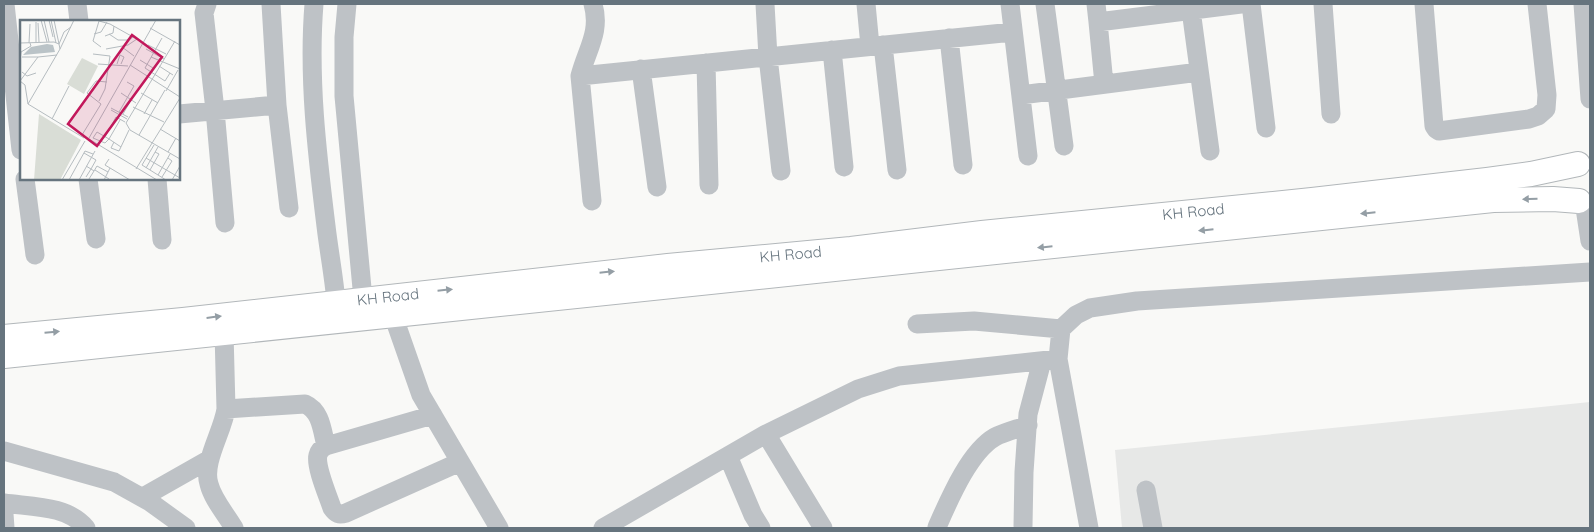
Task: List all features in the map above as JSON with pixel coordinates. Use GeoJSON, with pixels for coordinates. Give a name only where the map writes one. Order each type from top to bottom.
{"type":"FeatureCollection","features":[{"type":"Feature","properties":{"kind":"main road","name":"KH Road"},"geometry":{"type":"LineString","coordinates":[[4,356],[224,332],[364,308],[668,266],[851,249],[982,233],[1312,200],[1487,180],[1531,174],[1584,158]]}},
{"type":"Feature","properties":{"kind":"main road"},"geometry":{"type":"LineString","coordinates":[[1584,158],[1574,176],[1574,189],[1584,207]]}},
{"type":"Feature","properties":{"kind":"main road","name":"KH Road"},"geometry":{"type":"LineString","coordinates":[[4,337],[183,320],[336,302],[393,315],[1493,200],[1553,199],[1584,207]]}},
{"type":"Feature","properties":{"kind":"street"},"geometry":{"type":"LineString","coordinates":[[5,4],[14,129],[20,147]]}},
{"type":"Feature","properties":{"kind":"street"},"geometry":{"type":"LineString","coordinates":[[77,4],[79,20]]}},
{"type":"Feature","properties":{"kind":"street"},"geometry":{"type":"LineString","coordinates":[[208,4],[204,12],[225,223]]}},
{"type":"Feature","properties":{"kind":"street"},"geometry":{"type":"LineString","coordinates":[[271,4],[277,106],[289,208]]}},
{"type":"Feature","properties":{"kind":"street"},"geometry":{"type":"LineString","coordinates":[[314,4],[312,55],[315,111],[326,227],[336,302]]}},
{"type":"Feature","properties":{"kind":"street"},"geometry":{"type":"LineString","coordinates":[[347,4],[344,37],[344,96],[364,308]]}},
{"type":"Feature","properties":{"kind":"street"},"geometry":{"type":"LineString","coordinates":[[592,201],[580,76],[596,29],[596,14],[593,4]]}},
{"type":"Feature","properties":{"kind":"street"},"geometry":{"type":"LineString","coordinates":[[765,4],[768,56],[781,171]]}},
{"type":"Feature","properties":{"kind":"street"},"geometry":{"type":"LineString","coordinates":[[866,4],[877,46],[898,170]]}},
{"type":"Feature","properties":{"kind":"street"},"geometry":{"type":"LineString","coordinates":[[1010,4],[1028,156]]}},
{"type":"Feature","properties":{"kind":"street"},"geometry":{"type":"LineString","coordinates":[[1045,4],[1064,146]]}},
{"type":"Feature","properties":{"kind":"street"},"geometry":{"type":"LineString","coordinates":[[1104,84],[1097,13],[1191,10],[1241,4]]}},
{"type":"Feature","properties":{"kind":"street"},"geometry":{"type":"LineString","coordinates":[[1251,4],[1266,128]]}},
{"type":"Feature","properties":{"kind":"street"},"geometry":{"type":"LineString","coordinates":[[1323,4],[1331,114]]}},
{"type":"Feature","properties":{"kind":"street"},"geometry":{"type":"LineString","coordinates":[[1424,4],[1434,126],[1439,131],[1529,119],[1538,116],[1546,109],[1547,95],[1537,4]]}},
{"type":"Feature","properties":{"kind":"street"},"geometry":{"type":"LineString","coordinates":[[1583,4],[1590,99]]}},
{"type":"Feature","properties":{"kind":"street"},"geometry":{"type":"LineString","coordinates":[[1191,10],[1210,152]]}},
{"type":"Feature","properties":{"kind":"street"},"geometry":{"type":"LineString","coordinates":[[580,76],[1014,32]]}},
{"type":"Feature","properties":{"kind":"street"},"geometry":{"type":"LineString","coordinates":[[949,38],[962,165]]}},
{"type":"Feature","properties":{"kind":"street"},"geometry":{"type":"LineString","coordinates":[[832,50],[844,167]]}},
{"type":"Feature","properties":{"kind":"street"},"geometry":{"type":"LineString","coordinates":[[706,63],[709,185]]}},
{"type":"Feature","properties":{"kind":"street"},"geometry":{"type":"LineString","coordinates":[[641,70],[657,187]]}},
{"type":"Feature","properties":{"kind":"street"},"geometry":{"type":"LineString","coordinates":[[1021,95],[1199,72]]}},
{"type":"Feature","properties":{"kind":"street"},"geometry":{"type":"LineString","coordinates":[[180,114],[277,106]]}},
{"type":"Feature","properties":{"kind":"street"},"geometry":{"type":"LineString","coordinates":[[25,180],[35,255]]}},
{"type":"Feature","properties":{"kind":"street"},"geometry":{"type":"LineString","coordinates":[[88,180],[96,239]]}},
{"type":"Feature","properties":{"kind":"street"},"geometry":{"type":"LineString","coordinates":[[157,180],[162,240]]}},
{"type":"Feature","properties":{"kind":"street"},"geometry":{"type":"LineString","coordinates":[[1584,207],[1590,241]]}},
{"type":"Feature","properties":{"kind":"street"},"geometry":{"type":"LineString","coordinates":[[1023,526],[1028,414],[1050,360],[1060,329],[1076,315],[1090,308],[1137,301],[1590,272]]}},
{"type":"Feature","properties":{"kind":"street"},"geometry":{"type":"LineString","coordinates":[[393,315],[421,395],[499,528]]}},
{"type":"Feature","properties":{"kind":"street"},"geometry":{"type":"LineString","coordinates":[[917,324],[974,321],[1060,329]]}},
{"type":"Feature","properties":{"kind":"street"},"geometry":{"type":"LineString","coordinates":[[224,332],[226,409],[207,475],[208,484],[212,492],[234,528]]}},
{"type":"Feature","properties":{"kind":"street"},"geometry":{"type":"LineString","coordinates":[[604,528],[766,434],[858,389],[900,376],[1050,360]]}},
{"type":"Feature","properties":{"kind":"street"},"geometry":{"type":"LineString","coordinates":[[1050,360],[1089,528]]}},
{"type":"Feature","properties":{"kind":"street"},"geometry":{"type":"LineString","coordinates":[[226,409],[304,404],[312,408],[316,413],[326,446]]}},
{"type":"Feature","properties":{"kind":"street"},"geometry":{"type":"LineString","coordinates":[[432,415],[321,449],[318,454],[317,463],[332,508],[335,513],[341,515],[460,462]]}},
{"type":"Feature","properties":{"kind":"street"},"geometry":{"type":"LineString","coordinates":[[937,527],[952,492],[975,454],[994,437],[1028,425]]}},
{"type":"Feature","properties":{"kind":"street"},"geometry":{"type":"LineString","coordinates":[[766,434],[823,528]]}},
{"type":"Feature","properties":{"kind":"street"},"geometry":{"type":"LineString","coordinates":[[4,451],[114,482],[143,497],[186,528]]}},
{"type":"Feature","properties":{"kind":"street"},"geometry":{"type":"LineString","coordinates":[[728,456],[753,515],[762,528]]}},
{"type":"Feature","properties":{"kind":"street"},"geometry":{"type":"LineString","coordinates":[[143,497],[210,460]]}},
{"type":"Feature","properties":{"kind":"street"},"geometry":{"type":"LineString","coordinates":[[1146,490],[1153,528]]}},
{"type":"Feature","properties":{"kind":"street"},"geometry":{"type":"LineString","coordinates":[[4,503],[56,510],[72,516],[86,528]]}},
{"type":"Feature","properties":{"kind":"street"},"geometry":{"type":"LineString","coordinates":[[4,514],[5,528]]}},
{"type":"Feature","properties":{"kind":"shaded area"},"geometry":{"type":"Polygon","coordinates":[[[1590,402],[1590,528],[1122,528],[1115,450],[1590,402]]]}}]}
